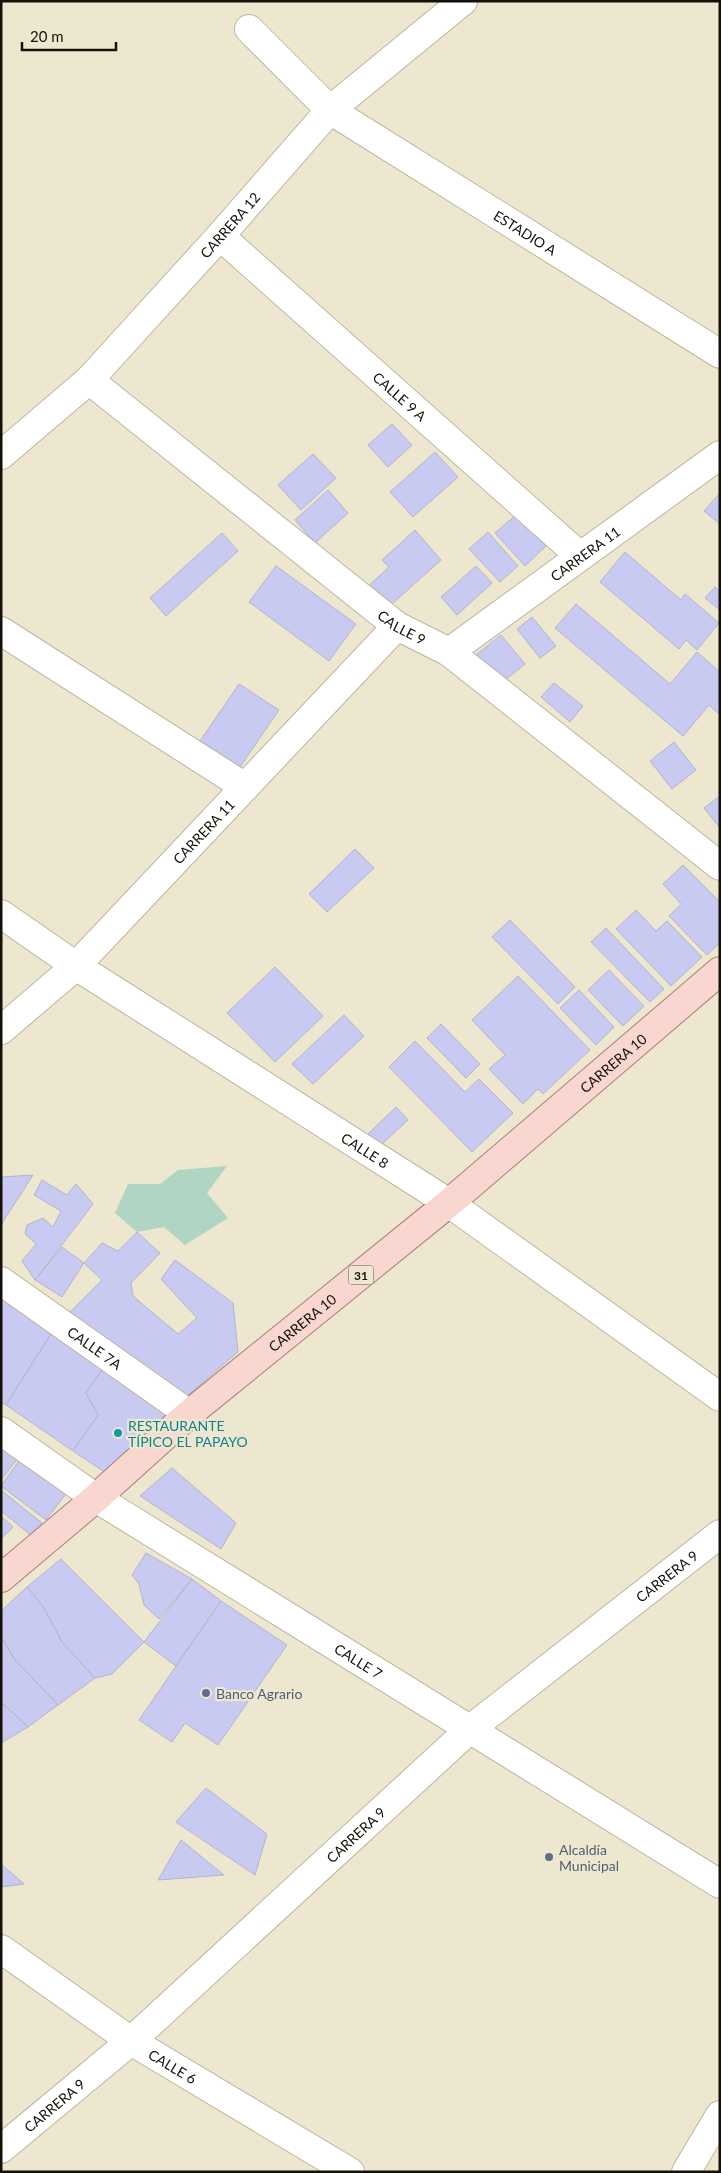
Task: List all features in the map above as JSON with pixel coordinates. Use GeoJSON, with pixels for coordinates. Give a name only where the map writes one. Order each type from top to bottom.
{"type":"FeatureCollection","features":[{"type":"Feature","properties":{"kind":"main road","name":"CARRERA 10"},"geometry":{"type":"LineString","coordinates":[[1,1578],[96,1498],[188,1414],[449,1203],[720,971]]}},
{"type":"Feature","properties":{"kind":"street","name":"CARRERA 12"},"geometry":{"type":"LineString","coordinates":[[1,455],[88,380],[220,236],[330,110],[463,1]]}},
{"type":"Feature","properties":{"kind":"street","name":"ESTADIO A"},"geometry":{"type":"LineString","coordinates":[[249,29],[330,110],[720,354]]}},
{"type":"Feature","properties":{"kind":"street","name":"CALLE 9 A"},"geometry":{"type":"LineString","coordinates":[[220,236],[580,556]]}},
{"type":"Feature","properties":{"kind":"street","name":"CALLE 9"},"geometry":{"type":"LineString","coordinates":[[88,380],[397,626],[449,652],[720,866]]}},
{"type":"Feature","properties":{"kind":"street","name":"CARRERA 11"},"geometry":{"type":"LineString","coordinates":[[449,652],[720,455]]}},
{"type":"Feature","properties":{"kind":"street","name":"CARRERA 11"},"geometry":{"type":"LineString","coordinates":[[1,1030],[76,966],[397,626]]}},
{"type":"Feature","properties":{"kind":"street"},"geometry":{"type":"LineString","coordinates":[[1,631],[245,787]]}},
{"type":"Feature","properties":{"kind":"street","name":"CALLE 8"},"geometry":{"type":"LineString","coordinates":[[1,914],[76,966],[449,1203],[720,1397]]}},
{"type":"Feature","properties":{"kind":"street","name":"CALLE 7A"},"geometry":{"type":"LineString","coordinates":[[1,1281],[188,1414]]}},
{"type":"Feature","properties":{"kind":"street","name":"CALLE 7"},"geometry":{"type":"LineString","coordinates":[[1,1431],[96,1498],[720,1884]]}},
{"type":"Feature","properties":{"kind":"street","name":"CARRERA 9"},"geometry":{"type":"LineString","coordinates":[[1,2149],[131,2041],[469,1730],[720,1534]]}},
{"type":"Feature","properties":{"kind":"street","name":"CALLE 6"},"geometry":{"type":"LineString","coordinates":[[1,1949],[131,2041],[350,2172]]}},
{"type":"Feature","properties":{"kind":"street"},"geometry":{"type":"LineString","coordinates":[[686,2172],[720,2115]]}},
{"type":"Feature","properties":{"kind":"green space"},"geometry":{"type":"Polygon","coordinates":[[[227,1166],[207,1193],[228,1218],[185,1245],[164,1227],[137,1232],[115,1213],[128,1184],[160,1184],[178,1170],[227,1166]]]}},
{"type":"Feature","properties":{"kind":"building"},"geometry":{"type":"Polygon","coordinates":[[[392,424],[412,445],[388,467],[368,445],[392,424]]]}},
{"type":"Feature","properties":{"kind":"building"},"geometry":{"type":"Polygon","coordinates":[[[435,452],[458,477],[413,517],[390,492],[435,452]]]}},
{"type":"Feature","properties":{"kind":"building"},"geometry":{"type":"Polygon","coordinates":[[[313,454],[336,478],[301,510],[278,485],[313,454]]]}},
{"type":"Feature","properties":{"kind":"building"},"geometry":{"type":"Polygon","coordinates":[[[328,490],[348,513],[315,543],[295,520],[328,490]]]}},
{"type":"Feature","properties":{"kind":"building"},"geometry":{"type":"Polygon","coordinates":[[[720,493],[720,524],[704,511],[720,493]]]}},
{"type":"Feature","properties":{"kind":"building"},"geometry":{"type":"Polygon","coordinates":[[[517,514],[546,546],[525,566],[495,533],[517,514]]]}},
{"type":"Feature","properties":{"kind":"building"},"geometry":{"type":"Polygon","coordinates":[[[415,530],[441,560],[383,612],[363,591],[389,567],[382,560],[415,530]]]}},
{"type":"Feature","properties":{"kind":"building"},"geometry":{"type":"Polygon","coordinates":[[[488,532],[518,566],[500,582],[469,549],[488,532]]]}},
{"type":"Feature","properties":{"kind":"building"},"geometry":{"type":"Polygon","coordinates":[[[222,533],[238,551],[166,616],[150,598],[222,533]]]}},
{"type":"Feature","properties":{"kind":"building"},"geometry":{"type":"Polygon","coordinates":[[[625,552],[681,600],[685,594],[719,623],[697,650],[686,640],[679,649],[600,582],[625,552]]]}},
{"type":"Feature","properties":{"kind":"building"},"geometry":{"type":"Polygon","coordinates":[[[276,566],[356,624],[329,661],[249,602],[276,566]]]}},
{"type":"Feature","properties":{"kind":"building"},"geometry":{"type":"Polygon","coordinates":[[[476,566],[492,583],[457,615],[441,597],[476,566]]]}},
{"type":"Feature","properties":{"kind":"building"},"geometry":{"type":"Polygon","coordinates":[[[715,587],[720,591],[720,610],[705,598],[715,587]]]}},
{"type":"Feature","properties":{"kind":"building"},"geometry":{"type":"Polygon","coordinates":[[[576,604],[670,684],[697,652],[720,672],[720,715],[709,705],[683,736],[555,628],[576,604]]]}},
{"type":"Feature","properties":{"kind":"building"},"geometry":{"type":"Polygon","coordinates":[[[532,617],[556,646],[540,658],[517,629],[532,617]]]}},
{"type":"Feature","properties":{"kind":"building"},"geometry":{"type":"Polygon","coordinates":[[[501,635],[525,664],[500,684],[476,655],[501,635]]]}},
{"type":"Feature","properties":{"kind":"building"},"geometry":{"type":"Polygon","coordinates":[[[554,683],[583,706],[570,722],[541,697],[554,683]]]}},
{"type":"Feature","properties":{"kind":"building"},"geometry":{"type":"Polygon","coordinates":[[[239,684],[279,710],[240,767],[200,741],[239,684]]]}},
{"type":"Feature","properties":{"kind":"building"},"geometry":{"type":"Polygon","coordinates":[[[674,742],[696,770],[672,789],[650,761],[674,742]]]}},
{"type":"Feature","properties":{"kind":"building"},"geometry":{"type":"Polygon","coordinates":[[[720,796],[720,828],[704,808],[720,796]]]}},
{"type":"Feature","properties":{"kind":"building"},"geometry":{"type":"Polygon","coordinates":[[[355,849],[374,868],[327,912],[309,894],[355,849]]]}},
{"type":"Feature","properties":{"kind":"building"},"geometry":{"type":"Polygon","coordinates":[[[683,865],[720,902],[720,943],[707,955],[669,916],[681,904],[663,884],[683,865]]]}},
{"type":"Feature","properties":{"kind":"building"},"geometry":{"type":"Polygon","coordinates":[[[636,910],[656,931],[667,921],[702,957],[671,986],[616,929],[636,910]]]}},
{"type":"Feature","properties":{"kind":"building"},"geometry":{"type":"Polygon","coordinates":[[[510,920],[575,987],[558,1004],[492,937],[510,920]]]}},
{"type":"Feature","properties":{"kind":"building"},"geometry":{"type":"Polygon","coordinates":[[[606,928],[664,989],[650,1002],[591,942],[606,928]]]}},
{"type":"Feature","properties":{"kind":"building"},"geometry":{"type":"Polygon","coordinates":[[[275,967],[323,1016],[275,1062],[227,1013],[275,967]]]}},
{"type":"Feature","properties":{"kind":"building"},"geometry":{"type":"Polygon","coordinates":[[[609,970],[644,1006],[623,1026],[588,990],[609,970]]]}},
{"type":"Feature","properties":{"kind":"building"},"geometry":{"type":"Polygon","coordinates":[[[518,976],[590,1050],[543,1094],[538,1089],[523,1104],[489,1069],[505,1055],[472,1020],[518,976]]]}},
{"type":"Feature","properties":{"kind":"building"},"geometry":{"type":"Polygon","coordinates":[[[579,990],[614,1027],[596,1045],[560,1008],[579,990]]]}},
{"type":"Feature","properties":{"kind":"building"},"geometry":{"type":"Polygon","coordinates":[[[344,1015],[364,1036],[313,1084],[292,1064],[344,1015]]]}},
{"type":"Feature","properties":{"kind":"building"},"geometry":{"type":"Polygon","coordinates":[[[441,1024],[480,1064],[466,1078],[427,1038],[441,1024]]]}},
{"type":"Feature","properties":{"kind":"building"},"geometry":{"type":"Polygon","coordinates":[[[415,1041],[465,1092],[479,1079],[513,1113],[472,1152],[389,1067],[415,1041]]]}},
{"type":"Feature","properties":{"kind":"building"},"geometry":{"type":"Polygon","coordinates":[[[396,1107],[408,1120],[380,1146],[368,1134],[396,1107]]]}},
{"type":"Feature","properties":{"kind":"building"},"geometry":{"type":"Polygon","coordinates":[[[33,1175],[1,1225],[1,1177],[33,1175]]]}},
{"type":"Feature","properties":{"kind":"building"},"geometry":{"type":"Polygon","coordinates":[[[42,1180],[67,1195],[76,1184],[93,1204],[35,1280],[22,1261],[36,1244],[25,1234],[27,1225],[43,1218],[53,1227],[61,1211],[34,1195],[42,1180]]]}},
{"type":"Feature","properties":{"kind":"building"},"geometry":{"type":"Polygon","coordinates":[[[137,1232],[160,1253],[131,1283],[133,1296],[178,1334],[197,1318],[161,1279],[175,1260],[233,1303],[238,1352],[185,1398],[70,1312],[102,1280],[84,1263],[102,1243],[118,1251],[137,1232]]]}},
{"type":"Feature","properties":{"kind":"building"},"geometry":{"type":"Polygon","coordinates":[[[62,1247],[84,1263],[62,1297],[35,1280],[62,1247]]]}},
{"type":"Feature","properties":{"kind":"building"},"geometry":{"type":"Polygon","coordinates":[[[1,1297],[51,1334],[6,1405],[1,1402],[1,1297]]]}},
{"type":"Feature","properties":{"kind":"building"},"geometry":{"type":"Polygon","coordinates":[[[51,1334],[104,1367],[86,1393],[98,1415],[73,1451],[6,1405],[51,1334]]]}},
{"type":"Feature","properties":{"kind":"building","name":"RESTAURANTE TÍPICO EL PAPAYO"},"geometry":{"type":"Polygon","coordinates":[[[104,1367],[172,1412],[109,1475],[73,1451],[98,1415],[86,1393],[104,1367]]]}},
{"type":"Feature","properties":{"kind":"building"},"geometry":{"type":"Polygon","coordinates":[[[1,1446],[19,1457],[1,1480],[1,1446]]]}},
{"type":"Feature","properties":{"kind":"building"},"geometry":{"type":"Polygon","coordinates":[[[20,1459],[66,1494],[46,1520],[1,1486],[20,1459]]]}},
{"type":"Feature","properties":{"kind":"building"},"geometry":{"type":"Polygon","coordinates":[[[172,1468],[236,1523],[221,1549],[140,1496],[172,1468]]]}},
{"type":"Feature","properties":{"kind":"building"},"geometry":{"type":"Polygon","coordinates":[[[1,1490],[42,1523],[32,1536],[1,1511],[1,1490]]]}},
{"type":"Feature","properties":{"kind":"building"},"geometry":{"type":"Polygon","coordinates":[[[1,1516],[13,1527],[1,1539],[1,1516]]]}},
{"type":"Feature","properties":{"kind":"building"},"geometry":{"type":"Polygon","coordinates":[[[146,1553],[192,1579],[159,1619],[144,1605],[139,1584],[132,1575],[146,1553]]]}},
{"type":"Feature","properties":{"kind":"building"},"geometry":{"type":"Polygon","coordinates":[[[61,1559],[144,1642],[112,1674],[95,1678],[62,1642],[44,1608],[27,1587],[61,1559]]]}},
{"type":"Feature","properties":{"kind":"building"},"geometry":{"type":"Polygon","coordinates":[[[192,1579],[221,1601],[176,1666],[144,1642],[192,1579]]]}},
{"type":"Feature","properties":{"kind":"building"},"geometry":{"type":"Polygon","coordinates":[[[27,1587],[44,1608],[62,1642],[95,1678],[58,1705],[15,1660],[1,1637],[1,1611],[27,1587]]]}},
{"type":"Feature","properties":{"kind":"building","name":"Banco Agrario"},"geometry":{"type":"Polygon","coordinates":[[[221,1601],[287,1645],[218,1745],[185,1723],[172,1742],[139,1720],[221,1601]]]}},
{"type":"Feature","properties":{"kind":"building"},"geometry":{"type":"Polygon","coordinates":[[[1,1637],[15,1660],[58,1705],[28,1727],[1,1702],[1,1637]]]}},
{"type":"Feature","properties":{"kind":"building"},"geometry":{"type":"Polygon","coordinates":[[[1,1702],[28,1727],[1,1743],[1,1702]]]}},
{"type":"Feature","properties":{"kind":"building"},"geometry":{"type":"Polygon","coordinates":[[[206,1788],[267,1834],[255,1875],[176,1822],[206,1788]]]}},
{"type":"Feature","properties":{"kind":"building"},"geometry":{"type":"Polygon","coordinates":[[[181,1840],[224,1875],[158,1880],[181,1840]]]}},
{"type":"Feature","properties":{"kind":"building"},"geometry":{"type":"Polygon","coordinates":[[[1,1864],[24,1884],[1,1887],[1,1864]]]}},
{"type":"Feature","properties":{"kind":"place","name":"RESTAURANTE TÍPICO EL PAPAYO"},"geometry":{"type":"Point","coordinates":[118,1433]}},
{"type":"Feature","properties":{"kind":"place","name":"Banco Agrario"},"geometry":{"type":"Point","coordinates":[206,1693]}},
{"type":"Feature","properties":{"kind":"place","name":"Alcaldía Municipal"},"geometry":{"type":"Point","coordinates":[549,1857]}}]}
